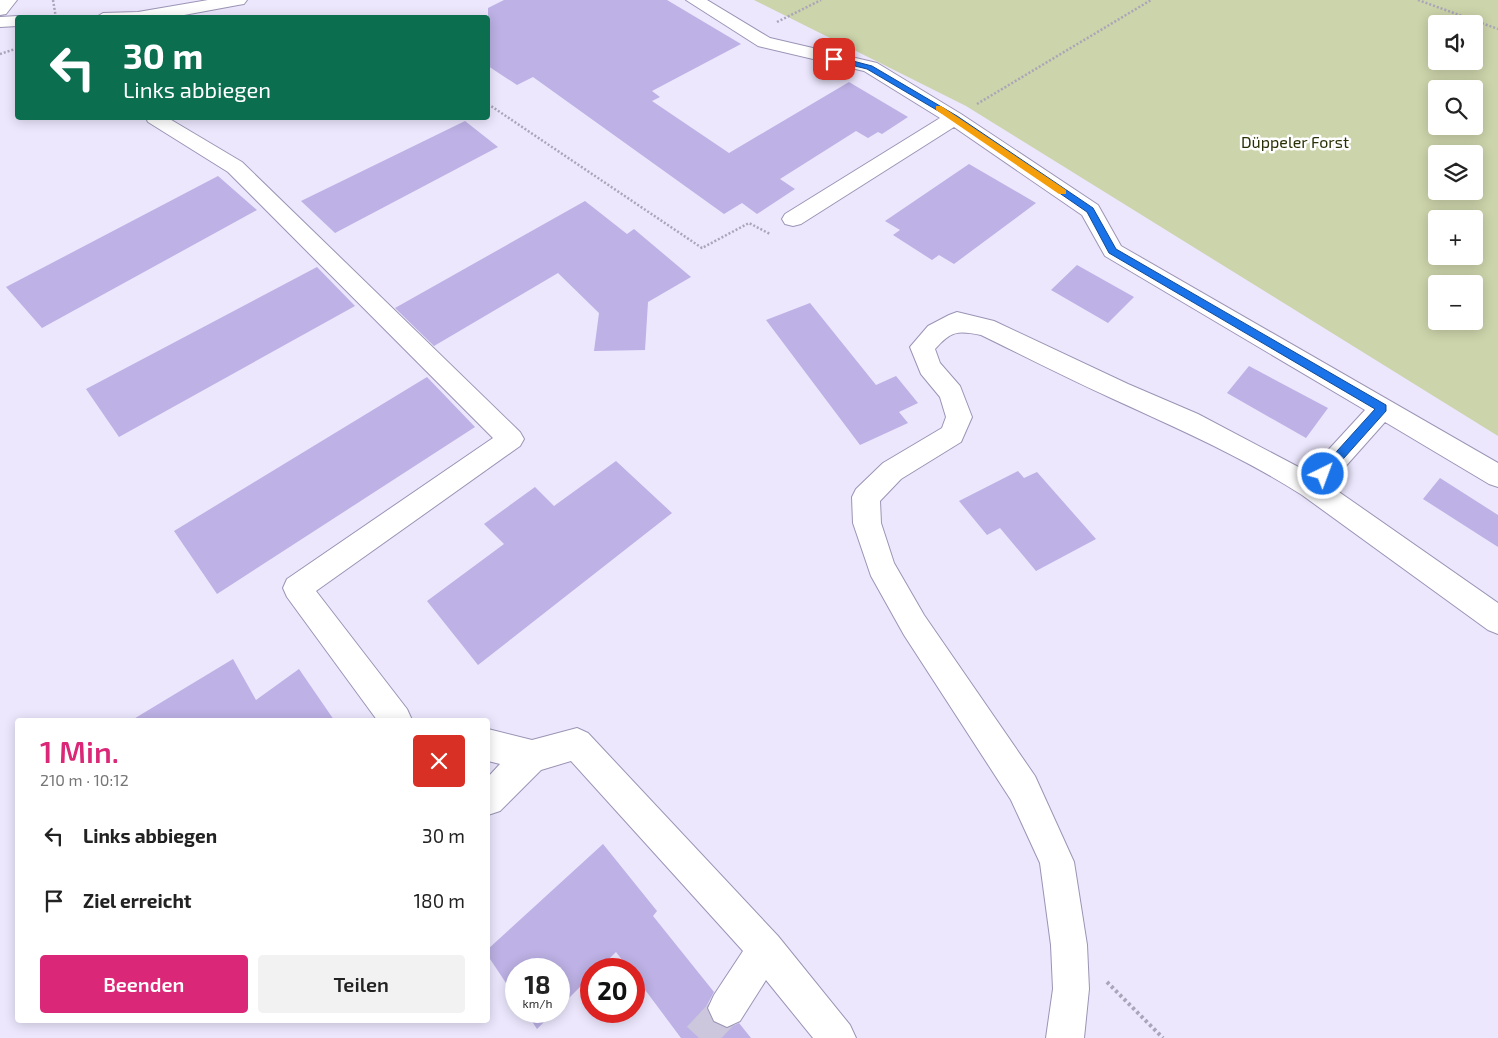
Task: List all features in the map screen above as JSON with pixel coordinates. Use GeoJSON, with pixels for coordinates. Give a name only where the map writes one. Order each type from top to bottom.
{"type":"FeatureCollection","features":[{"type":"Feature","properties":{"kind":"street"},"geometry":{"type":"LineString","coordinates":[[0,10],[8,0]]}},
{"type":"Feature","properties":{"kind":"street"},"geometry":{"type":"LineString","coordinates":[[148,15],[238,0]]}},
{"type":"Feature","properties":{"kind":"street"},"geometry":{"type":"LineString","coordinates":[[695,0],[764,42],[870,67],[954,118],[1090,210],[1112,251],[1498,476]]}},
{"type":"Feature","properties":{"kind":"street"},"geometry":{"type":"LineString","coordinates":[[0,22],[15,21]]}},
{"type":"Feature","properties":{"kind":"street"},"geometry":{"type":"LineString","coordinates":[[793,219],[954,118]]}},
{"type":"Feature","properties":{"kind":"street"},"geometry":{"type":"LineString","coordinates":[[158,120],[234,167],[511,439],[297,588],[394,718]]}},
{"type":"Feature","properties":{"kind":"street"},"geometry":{"type":"LineString","coordinates":[[1065,1038],[1071,990],[1069,945],[1057,862],[1023,788],[910,617],[881,567],[867,523],[866,497],[892,471],[952,435],[960,416],[951,393],[930,367],[922,347],[936,332],[957,321],[986,327],[1119,391],[1189,421],[1281,468],[1311,487],[1498,620]]}},
{"type":"Feature","properties":{"kind":"street"},"geometry":{"type":"LineString","coordinates":[[1311,487],[1382,408]]}},
{"type":"Feature","properties":{"kind":"street"},"geometry":{"type":"LineString","coordinates":[[490,746],[532,756],[577,744],[765,949],[837,1038]]}},
{"type":"Feature","properties":{"kind":"street"},"geometry":{"type":"LineString","coordinates":[[490,797],[532,756]]}},
{"type":"Feature","properties":{"kind":"street"},"geometry":{"type":"LineString","coordinates":[[727,1008],[765,949]]}},
{"type":"Feature","properties":{"kind":"path"},"geometry":{"type":"LineString","coordinates":[[53,0],[56,15]]}},
{"type":"Feature","properties":{"kind":"path"},"geometry":{"type":"LineString","coordinates":[[752,34],[821,0]]}},
{"type":"Feature","properties":{"kind":"path"},"geometry":{"type":"LineString","coordinates":[[954,118],[1150,0]]}},
{"type":"Feature","properties":{"kind":"path"},"geometry":{"type":"LineString","coordinates":[[1418,0],[1498,29]]}},
{"type":"Feature","properties":{"kind":"path"},"geometry":{"type":"LineString","coordinates":[[0,54],[15,49]]}},
{"type":"Feature","properties":{"kind":"path"},"geometry":{"type":"LineString","coordinates":[[490,105],[526,132],[650,210],[702,248],[749,223],[775,237],[793,219]]}},
{"type":"Feature","properties":{"kind":"path"},"geometry":{"type":"LineString","coordinates":[[1069,945],[1163,1038]]}},
{"type":"Feature","properties":{"kind":"green space","name":"Düppeler Forst"},"geometry":{"type":"Polygon","coordinates":[[[754,0],[1498,0],[1498,436],[966,106],[754,0]]]}},
{"type":"Feature","properties":{"kind":"building"},"geometry":{"type":"Polygon","coordinates":[[[504,0],[667,0],[741,44],[652,91],[660,97],[652,101],[729,153],[849,82],[908,117],[882,134],[878,132],[868,138],[856,131],[780,179],[795,189],[757,214],[742,203],[724,214],[533,77],[517,85],[490,67],[490,15],[488,15],[488,8],[504,0]]]}},
{"type":"Feature","properties":{"kind":"building"},"geometry":{"type":"Polygon","coordinates":[[[465,121],[498,147],[335,233],[301,201],[465,121]]]}},
{"type":"Feature","properties":{"kind":"building"},"geometry":{"type":"Polygon","coordinates":[[[969,164],[1036,203],[954,264],[939,255],[932,260],[893,235],[900,230],[885,221],[969,164]]]}},
{"type":"Feature","properties":{"kind":"building"},"geometry":{"type":"Polygon","coordinates":[[[218,176],[257,210],[42,328],[6,287],[218,176]]]}},
{"type":"Feature","properties":{"kind":"building"},"geometry":{"type":"Polygon","coordinates":[[[585,201],[627,234],[634,229],[691,277],[648,302],[645,350],[594,351],[599,313],[558,273],[434,346],[395,308],[585,201]]]}},
{"type":"Feature","properties":{"kind":"building"},"geometry":{"type":"Polygon","coordinates":[[[1077,265],[1134,297],[1108,323],[1051,290],[1077,265]]]}},
{"type":"Feature","properties":{"kind":"building"},"geometry":{"type":"Polygon","coordinates":[[[317,267],[355,306],[119,437],[86,389],[317,267]]]}},
{"type":"Feature","properties":{"kind":"building"},"geometry":{"type":"Polygon","coordinates":[[[810,303],[876,385],[896,376],[918,403],[899,412],[908,423],[860,445],[766,320],[810,303]]]}},
{"type":"Feature","properties":{"kind":"building"},"geometry":{"type":"Polygon","coordinates":[[[1249,366],[1328,408],[1306,438],[1227,393],[1249,366]]]}},
{"type":"Feature","properties":{"kind":"building"},"geometry":{"type":"Polygon","coordinates":[[[427,377],[475,427],[217,594],[174,531],[427,377]]]}},
{"type":"Feature","properties":{"kind":"building"},"geometry":{"type":"Polygon","coordinates":[[[616,461],[672,513],[478,665],[427,601],[504,544],[484,524],[535,487],[554,506],[616,461]]]}},
{"type":"Feature","properties":{"kind":"building"},"geometry":{"type":"Polygon","coordinates":[[[1018,471],[1024,478],[1037,472],[1096,539],[1036,571],[1000,528],[987,535],[959,501],[1018,471]]]}},
{"type":"Feature","properties":{"kind":"building"},"geometry":{"type":"Polygon","coordinates":[[[1440,478],[1498,515],[1498,547],[1423,499],[1440,478]]]}},
{"type":"Feature","properties":{"kind":"building"},"geometry":{"type":"Polygon","coordinates":[[[233,659],[256,700],[299,669],[333,718],[135,718],[233,659]]]}},
{"type":"Feature","properties":{"kind":"building"},"geometry":{"type":"Polygon","coordinates":[[[603,844],[657,911],[653,916],[714,992],[706,1007],[712,1022],[726,1029],[739,1023],[751,1038],[681,1038],[645,990],[645,958],[621,958],[616,952],[610,958],[580,958],[580,987],[570,997],[570,958],[505,958],[505,982],[490,959],[490,947],[603,844]]]}},
{"type":"Feature","properties":{"kind":"building"},"geometry":{"type":"Polygon","coordinates":[[[533,1023],[543,1023],[537,1029],[533,1023]]]}},
{"type":"Feature","properties":{"kind":"tunnel"},"geometry":{"type":"LineString","coordinates":[[699,1038],[727,1008]]}},
{"type":"Feature","properties":{"kind":"slow traffic"},"geometry":{"type":"LineString","coordinates":[[938,108],[1063,192]]}},
{"type":"Feature","properties":{"kind":"route"},"geometry":{"type":"LineString","coordinates":[[834,59],[870,67],[954,118],[1090,210],[1112,251],[1382,408],[1323,474]]}}]}
